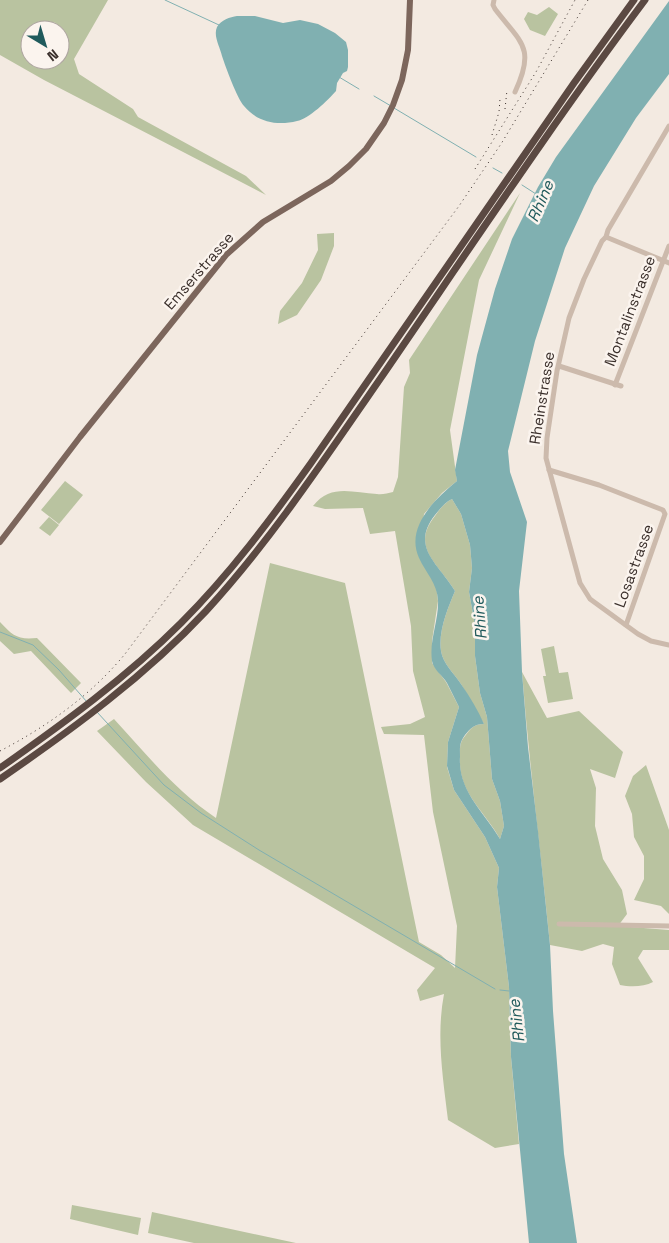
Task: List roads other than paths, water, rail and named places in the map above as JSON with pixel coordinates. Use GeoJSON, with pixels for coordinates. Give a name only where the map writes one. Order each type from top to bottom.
{"type":"FeatureCollection","features":[{"type":"Feature","properties":{"kind":"highway"},"geometry":{"type":"LineString","coordinates":[[0,768],[89,703],[134,667],[182,622],[216,586],[311,463],[574,83],[634,0]]}},
{"type":"Feature","properties":{"kind":"highway"},"geometry":{"type":"LineString","coordinates":[[0,779],[95,710],[141,673],[185,632],[224,591],[290,508],[597,65],[645,0]]}},
{"type":"Feature","properties":{"kind":"main road","name":"Emserstrasse"},"geometry":{"type":"LineString","coordinates":[[0,542],[80,437],[226,256],[262,222],[321,187],[349,166],[366,149],[384,123],[398,94],[405,70],[408,50],[410,0]]}},
{"type":"Feature","properties":{"kind":"street"},"geometry":{"type":"LineString","coordinates":[[494,0],[493,5],[495,9],[521,41],[525,49],[524,71],[515,92]]}},
{"type":"Feature","properties":{"kind":"street","name":"Rheinstrasse"},"geometry":{"type":"LineString","coordinates":[[669,126],[602,241],[575,301],[557,371],[547,438],[546,458],[582,588],[590,599],[646,639],[669,645]]}},
{"type":"Feature","properties":{"kind":"street"},"geometry":{"type":"LineString","coordinates":[[606,237],[669,263]]}},
{"type":"Feature","properties":{"kind":"street","name":"Montalinstrasse"},"geometry":{"type":"LineString","coordinates":[[559,366],[618,386],[669,246]]}},
{"type":"Feature","properties":{"kind":"street","name":"Losastrasse"},"geometry":{"type":"LineString","coordinates":[[549,470],[663,510],[666,515],[626,625]]}},
{"type":"Feature","properties":{"kind":"street"},"geometry":{"type":"LineString","coordinates":[[559,924],[669,926]]}},
{"type":"Feature","properties":{"kind":"water","name":"Rhine"},"geometry":{"type":"Polygon","coordinates":[[[669,1],[669,74],[636,118],[594,186],[565,248],[535,341],[508,451],[510,472],[527,522],[519,591],[522,672],[528,747],[550,945],[564,1154],[577,1243],[529,1243],[511,1057],[509,987],[497,887],[499,868],[485,837],[454,790],[447,766],[448,742],[459,707],[447,683],[434,667],[432,661],[431,653],[438,600],[433,583],[419,558],[416,547],[416,535],[424,515],[440,496],[457,481],[455,470],[477,355],[495,289],[512,239],[538,187],[556,157],[669,1]],[[452,499],[444,504],[428,526],[425,536],[426,546],[429,554],[455,591],[442,628],[440,643],[442,656],[471,699],[484,724],[473,727],[465,735],[460,746],[460,769],[473,801],[500,839],[504,826],[500,801],[492,779],[487,717],[480,693],[475,656],[475,625],[469,592],[472,568],[470,545],[461,514],[452,499]]]}},
{"type":"Feature","properties":{"kind":"water"},"geometry":{"type":"Polygon","coordinates":[[[237,16],[255,16],[283,23],[300,20],[318,24],[335,33],[346,42],[348,50],[347,71],[343,73],[337,83],[336,91],[313,113],[302,120],[275,123],[255,116],[241,102],[217,42],[217,27],[221,22],[237,16]]]}},
{"type":"Feature","properties":{"kind":"waterway"},"geometry":{"type":"LineString","coordinates":[[165,0],[219,25]]}},
{"type":"Feature","properties":{"kind":"waterway"},"geometry":{"type":"LineString","coordinates":[[339,77],[359,89]]}},
{"type":"Feature","properties":{"kind":"waterway"},"geometry":{"type":"LineString","coordinates":[[374,96],[391,106]]}},
{"type":"Feature","properties":{"kind":"waterway"},"geometry":{"type":"LineString","coordinates":[[394,108],[476,157]]}},
{"type":"Feature","properties":{"kind":"waterway"},"geometry":{"type":"LineString","coordinates":[[493,168],[502,173]]}},
{"type":"Feature","properties":{"kind":"waterway","name":"Rhine"},"geometry":{"type":"LineString","coordinates":[[522,185],[536,194]]}},
{"type":"Feature","properties":{"kind":"waterway"},"geometry":{"type":"LineString","coordinates":[[0,632],[33,645],[59,670],[87,702]]}},
{"type":"Feature","properties":{"kind":"waterway"},"geometry":{"type":"LineString","coordinates":[[97,712],[164,785],[201,813],[259,850],[495,989]]}},
{"type":"Feature","properties":{"kind":"waterway"},"geometry":{"type":"LineString","coordinates":[[500,990],[509,991]]}},
{"type":"Feature","properties":{"kind":"railway"},"geometry":{"type":"LineString","coordinates":[[475,169],[536,72],[575,0]]}},
{"type":"Feature","properties":{"kind":"railway"},"geometry":{"type":"LineString","coordinates":[[0,751],[35,731],[68,708],[98,683],[125,654],[459,206],[501,144],[588,0]]}},
{"type":"Feature","properties":{"kind":"railway"},"geometry":{"type":"LineString","coordinates":[[505,109],[507,90]]}},
{"type":"Feature","properties":{"kind":"railway"},"geometry":{"type":"LineString","coordinates":[[492,135],[499,112],[500,99]]}}]}
